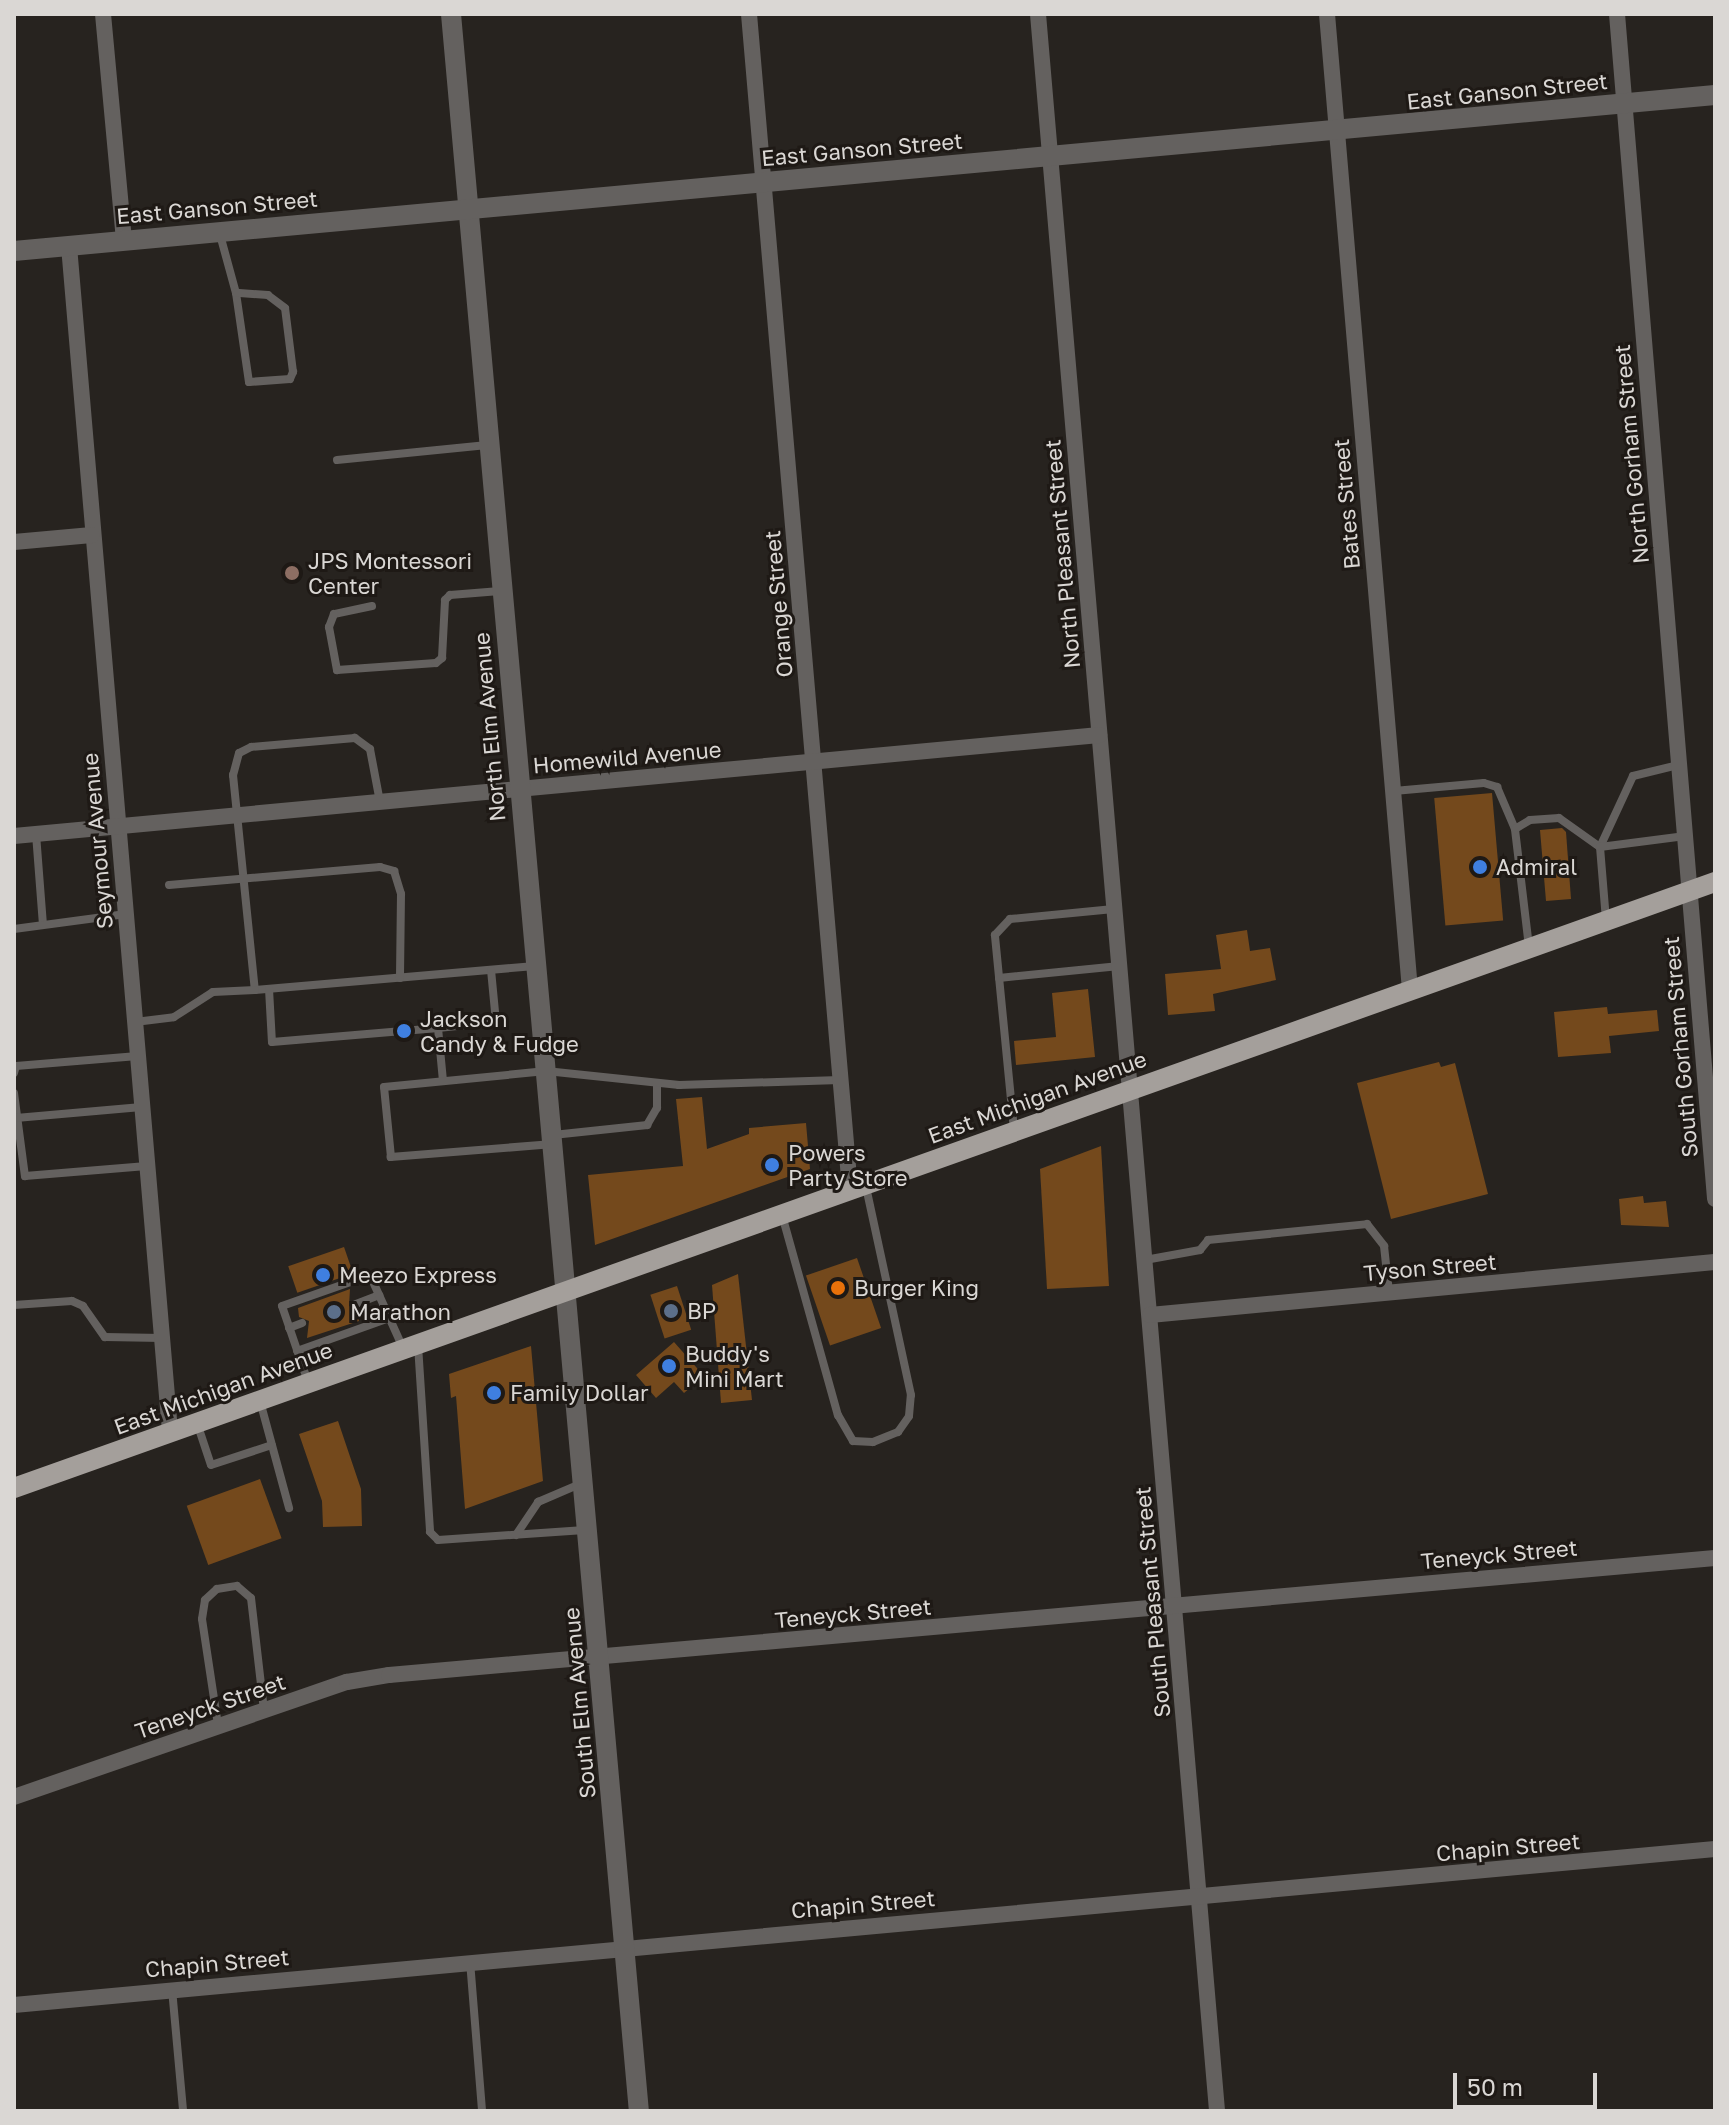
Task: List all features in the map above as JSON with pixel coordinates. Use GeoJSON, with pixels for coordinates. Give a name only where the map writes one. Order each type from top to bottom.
{"type":"FeatureCollection","features":[{"type":"Feature","properties":{"kind":"main road","name":"East Michigan Avenue"},"geometry":{"type":"LineString","coordinates":[[14,1488],[1715,882]]}},
{"type":"Feature","properties":{"kind":"street"},"geometry":{"type":"LineString","coordinates":[[103,14],[124,239]]}},
{"type":"Feature","properties":{"kind":"street","name":"North Elm Avenue"},"geometry":{"type":"LineString","coordinates":[[451,14],[519,788],[568,1291]]}},
{"type":"Feature","properties":{"kind":"street","name":"Orange Street"},"geometry":{"type":"LineString","coordinates":[[749,14],[841,1080],[858,1187]]}},
{"type":"Feature","properties":{"kind":"street","name":"North Pleasant Street"},"geometry":{"type":"LineString","coordinates":[[1038,14],[1129,1090]]}},
{"type":"Feature","properties":{"kind":"street","name":"Bates Street"},"geometry":{"type":"LineString","coordinates":[[1327,14],[1410,990]]}},
{"type":"Feature","properties":{"kind":"street","name":"North Gorham Street"},"geometry":{"type":"LineString","coordinates":[[1617,14],[1690,891]]}},
{"type":"Feature","properties":{"kind":"street","name":"East Ganson Street"},"geometry":{"type":"LineString","coordinates":[[14,251],[1715,95]]}},
{"type":"Feature","properties":{"kind":"street","name":"Seymour Avenue"},"geometry":{"type":"LineString","coordinates":[[69,246],[170,1432]]}},
{"type":"Feature","properties":{"kind":"street"},"geometry":{"type":"LineString","coordinates":[[14,542],[92,535]]}},
{"type":"Feature","properties":{"kind":"street","name":"Homewild Avenue"},"geometry":{"type":"LineString","coordinates":[[14,836],[1099,735]]}},
{"type":"Feature","properties":{"kind":"street","name":"South Gorham Street"},"geometry":{"type":"LineString","coordinates":[[1690,891],[1715,1199]]}},
{"type":"Feature","properties":{"kind":"street","name":"South Pleasant Street"},"geometry":{"type":"LineString","coordinates":[[1129,1090],[1217,2111]]}},
{"type":"Feature","properties":{"kind":"street","name":"Tyson Street"},"geometry":{"type":"LineString","coordinates":[[1150,1315],[1715,1262]]}},
{"type":"Feature","properties":{"kind":"street","name":"South Elm Avenue"},"geometry":{"type":"LineString","coordinates":[[568,1291],[639,2111]]}},
{"type":"Feature","properties":{"kind":"street","name":"Teneyck Street"},"geometry":{"type":"LineString","coordinates":[[14,1797],[347,1682],[389,1675],[600,1659],[1715,1558]]}},
{"type":"Feature","properties":{"kind":"street","name":"Chapin Street"},"geometry":{"type":"LineString","coordinates":[[14,2005],[1715,1849]]}},
{"type":"Feature","properties":{"kind":"lane"},"geometry":{"type":"LineString","coordinates":[[218,231],[236,293],[249,382],[290,379],[293,372],[285,308],[268,295],[236,293]]}},
{"type":"Feature","properties":{"kind":"lane"},"geometry":{"type":"LineString","coordinates":[[337,460],[488,445]]}},
{"type":"Feature","properties":{"kind":"lane"},"geometry":{"type":"LineString","coordinates":[[372,606],[334,614],[329,627],[337,670],[436,663],[442,658],[445,600],[450,595],[501,590]]}},
{"type":"Feature","properties":{"kind":"lane"},"geometry":{"type":"LineString","coordinates":[[255,990],[233,775],[239,753],[251,747],[344,737],[365,742],[370,749],[380,802]]}},
{"type":"Feature","properties":{"kind":"lane"},"geometry":{"type":"LineString","coordinates":[[1606,920],[1600,847],[1633,776],[1678,765]]}},
{"type":"Feature","properties":{"kind":"lane"},"geometry":{"type":"LineString","coordinates":[[1393,791],[1484,783],[1497,787],[1515,829],[1529,948]]}},
{"type":"Feature","properties":{"kind":"lane"},"geometry":{"type":"LineString","coordinates":[[1515,829],[1530,820],[1559,818],[1600,847],[1685,836]]}},
{"type":"Feature","properties":{"kind":"lane"},"geometry":{"type":"LineString","coordinates":[[36,834],[43,924]]}},
{"type":"Feature","properties":{"kind":"lane"},"geometry":{"type":"LineString","coordinates":[[169,885],[380,867],[394,871],[401,894],[400,978]]}},
{"type":"Feature","properties":{"kind":"lane"},"geometry":{"type":"LineString","coordinates":[[1014,1131],[995,935],[1002,923],[1114,909]]}},
{"type":"Feature","properties":{"kind":"lane"},"geometry":{"type":"LineString","coordinates":[[14,929],[126,914]]}},
{"type":"Feature","properties":{"kind":"lane"},"geometry":{"type":"LineString","coordinates":[[135,1022],[174,1017],[213,992],[536,966]]}},
{"type":"Feature","properties":{"kind":"lane"},"geometry":{"type":"LineString","coordinates":[[999,978],[1119,966]]}},
{"type":"Feature","properties":{"kind":"lane"},"geometry":{"type":"LineString","coordinates":[[269,989],[272,1042],[438,1028],[496,1022],[491,970]]}},
{"type":"Feature","properties":{"kind":"lane"},"geometry":{"type":"LineString","coordinates":[[438,1028],[443,1081]]}},
{"type":"Feature","properties":{"kind":"lane"},"geometry":{"type":"LineString","coordinates":[[15,1067],[138,1056]]}},
{"type":"Feature","properties":{"kind":"lane"},"geometry":{"type":"LineString","coordinates":[[657,1083],[655,1118],[647,1125],[553,1140],[391,1157],[384,1087],[546,1071],[657,1083],[841,1080]]}},
{"type":"Feature","properties":{"kind":"lane"},"geometry":{"type":"LineString","coordinates":[[14,1093],[25,1176],[147,1166]]}},
{"type":"Feature","properties":{"kind":"lane"},"geometry":{"type":"LineString","coordinates":[[16,1118],[142,1107]]}},
{"type":"Feature","properties":{"kind":"lane"},"geometry":{"type":"LineString","coordinates":[[782,1214],[838,1415],[853,1441],[873,1442],[898,1432],[909,1416],[911,1395],[858,1187]]}},
{"type":"Feature","properties":{"kind":"lane"},"geometry":{"type":"LineString","coordinates":[[1145,1260],[1200,1250],[1208,1240],[1367,1224],[1384,1246],[1389,1293]]}},
{"type":"Feature","properties":{"kind":"lane"},"geometry":{"type":"LineString","coordinates":[[308,1383],[282,1306],[370,1275],[389,1318],[411,1347],[430,1532],[438,1540],[589,1530]]}},
{"type":"Feature","properties":{"kind":"lane"},"geometry":{"type":"LineString","coordinates":[[356,1304],[379,1295]]}},
{"type":"Feature","properties":{"kind":"lane"},"geometry":{"type":"LineString","coordinates":[[14,1305],[72,1301],[83,1306],[105,1337],[162,1338]]}},
{"type":"Feature","properties":{"kind":"lane"},"geometry":{"type":"LineString","coordinates":[[297,1351],[389,1318]]}},
{"type":"Feature","properties":{"kind":"lane"},"geometry":{"type":"LineString","coordinates":[[289,1328],[302,1323]]}},
{"type":"Feature","properties":{"kind":"lane"},"geometry":{"type":"LineString","coordinates":[[259,1400],[289,1508]]}},
{"type":"Feature","properties":{"kind":"lane"},"geometry":{"type":"LineString","coordinates":[[197,1422],[211,1465],[272,1445]]}},
{"type":"Feature","properties":{"kind":"lane"},"geometry":{"type":"LineString","coordinates":[[516,1535],[538,1502],[585,1483]]}},
{"type":"Feature","properties":{"kind":"lane"},"geometry":{"type":"LineString","coordinates":[[218,1725],[202,1619],[205,1600],[217,1589],[237,1586],[251,1598],[264,1711]]}},
{"type":"Feature","properties":{"kind":"lane"},"geometry":{"type":"LineString","coordinates":[[470,1961],[482,2111]]}},
{"type":"Feature","properties":{"kind":"lane"},"geometry":{"type":"LineString","coordinates":[[172,1989],[183,2111]]}},
{"type":"Feature","properties":{"kind":"building"},"geometry":{"type":"Polygon","coordinates":[[[1492,793],[1503,921],[1445,926],[1434,798],[1492,793]]]}},
{"type":"Feature","properties":{"kind":"building"},"geometry":{"type":"Polygon","coordinates":[[[1562,828],[1566,832],[1571,899],[1546,901],[1540,830],[1562,828]]]}},
{"type":"Feature","properties":{"kind":"building"},"geometry":{"type":"Polygon","coordinates":[[[1247,930],[1250,951],[1270,948],[1276,980],[1213,994],[1215,1011],[1168,1015],[1165,974],[1221,969],[1216,935],[1247,930]]]}},
{"type":"Feature","properties":{"kind":"building"},"geometry":{"type":"Polygon","coordinates":[[[1088,989],[1095,1057],[1016,1065],[1014,1041],[1056,1037],[1052,993],[1088,989]]]}},
{"type":"Feature","properties":{"kind":"building"},"geometry":{"type":"Polygon","coordinates":[[[1607,1007],[1608,1014],[1657,1010],[1659,1031],[1609,1036],[1611,1053],[1558,1057],[1554,1012],[1607,1007]]]}},
{"type":"Feature","properties":{"kind":"building"},"geometry":{"type":"Polygon","coordinates":[[[1439,1062],[1441,1067],[1455,1063],[1488,1194],[1391,1219],[1357,1083],[1439,1062]]]}},
{"type":"Feature","properties":{"kind":"building"},"geometry":{"type":"Polygon","coordinates":[[[702,1097],[707,1149],[749,1134],[749,1128],[806,1123],[810,1169],[595,1245],[588,1175],[683,1166],[676,1099],[702,1097]]]}},
{"type":"Feature","properties":{"kind":"building"},"geometry":{"type":"Polygon","coordinates":[[[1101,1146],[1109,1286],[1047,1289],[1040,1169],[1101,1146]]]}},
{"type":"Feature","properties":{"kind":"building"},"geometry":{"type":"Polygon","coordinates":[[[1643,1196],[1644,1203],[1666,1201],[1669,1227],[1621,1225],[1619,1199],[1643,1196]]]}},
{"type":"Feature","properties":{"kind":"building"},"geometry":{"type":"Polygon","coordinates":[[[344,1247],[353,1273],[297,1293],[288,1266],[344,1247]]]}},
{"type":"Feature","properties":{"kind":"building"},"geometry":{"type":"Polygon","coordinates":[[[857,1258],[881,1328],[830,1346],[806,1276],[857,1258]]]}},
{"type":"Feature","properties":{"kind":"building"},"geometry":{"type":"Polygon","coordinates":[[[738,1274],[752,1400],[721,1403],[712,1285],[738,1274]]]}},
{"type":"Feature","properties":{"kind":"building"},"geometry":{"type":"Polygon","coordinates":[[[677,1286],[691,1330],[665,1338],[650,1295],[677,1286]]]}},
{"type":"Feature","properties":{"kind":"building"},"geometry":{"type":"Polygon","coordinates":[[[350,1289],[349,1306],[358,1311],[359,1321],[307,1338],[309,1321],[299,1317],[298,1308],[350,1289]]]}},
{"type":"Feature","properties":{"kind":"building"},"geometry":{"type":"Polygon","coordinates":[[[674,1342],[704,1376],[684,1393],[674,1382],[656,1398],[636,1375],[674,1342]]]}},
{"type":"Feature","properties":{"kind":"building"},"geometry":{"type":"Polygon","coordinates":[[[531,1346],[543,1481],[465,1509],[456,1396],[451,1398],[449,1374],[531,1346]]]}},
{"type":"Feature","properties":{"kind":"building"},"geometry":{"type":"Polygon","coordinates":[[[338,1421],[361,1489],[362,1526],[323,1527],[322,1501],[299,1434],[338,1421]]]}},
{"type":"Feature","properties":{"kind":"building"},"geometry":{"type":"Polygon","coordinates":[[[260,1479],[282,1538],[208,1565],[187,1506],[260,1479]]]}},
{"type":"Feature","properties":{"kind":"place","name":"JPS Montessori Center"},"geometry":{"type":"Point","coordinates":[292,573]}},
{"type":"Feature","properties":{"kind":"place","name":"Admiral"},"geometry":{"type":"Point","coordinates":[1480,867]}},
{"type":"Feature","properties":{"kind":"place","name":"Jackson Candy & Fudge"},"geometry":{"type":"Point","coordinates":[404,1031]}},
{"type":"Feature","properties":{"kind":"place","name":"Powers Party Store"},"geometry":{"type":"Point","coordinates":[772,1165]}},
{"type":"Feature","properties":{"kind":"place","name":"Meezo Express"},"geometry":{"type":"Point","coordinates":[323,1275]}},
{"type":"Feature","properties":{"kind":"place","name":"Burger King"},"geometry":{"type":"Point","coordinates":[838,1288]}},
{"type":"Feature","properties":{"kind":"place","name":"BP"},"geometry":{"type":"Point","coordinates":[671,1311]}},
{"type":"Feature","properties":{"kind":"place","name":"Marathon"},"geometry":{"type":"Point","coordinates":[334,1312]}},
{"type":"Feature","properties":{"kind":"place","name":"Buddy's Mini Mart"},"geometry":{"type":"Point","coordinates":[669,1366]}},
{"type":"Feature","properties":{"kind":"place","name":"Family Dollar"},"geometry":{"type":"Point","coordinates":[494,1393]}}]}
